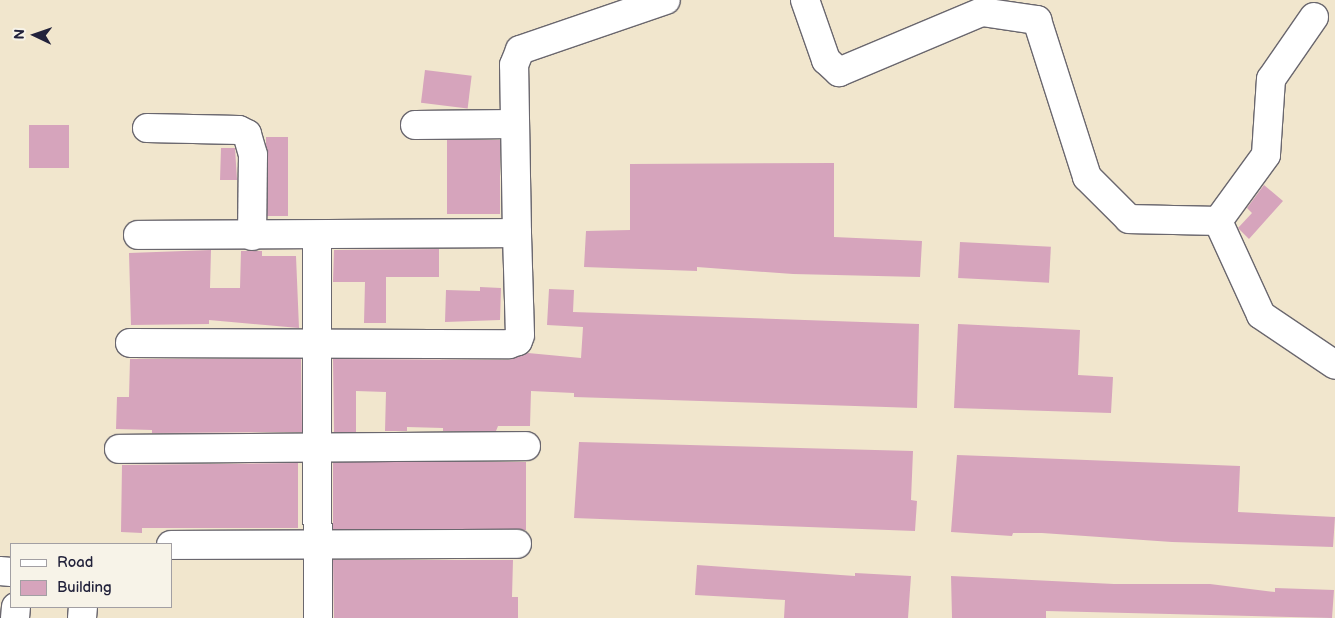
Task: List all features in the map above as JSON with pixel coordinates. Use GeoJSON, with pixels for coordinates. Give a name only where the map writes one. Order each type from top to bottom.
{"type":"FeatureCollection","features":[{"type":"Feature","properties":{"kind":"street"},"geometry":{"type":"LineString","coordinates":[[130,343],[509,344],[518,341],[514,64],[520,50],[666,0]]}},
{"type":"Feature","properties":{"kind":"street"},"geometry":{"type":"LineString","coordinates":[[805,0],[826,60],[840,72],[982,12],[1037,20],[1087,177],[1129,219],[1218,221]]}},
{"type":"Feature","properties":{"kind":"street"},"geometry":{"type":"LineString","coordinates":[[1218,221],[1266,154],[1272,79],[1314,17]]}},
{"type":"Feature","properties":{"kind":"street"},"geometry":{"type":"LineString","coordinates":[[415,125],[516,124]]}},
{"type":"Feature","properties":{"kind":"street"},"geometry":{"type":"LineString","coordinates":[[147,128],[239,130],[247,134],[253,155],[252,236]]}},
{"type":"Feature","properties":{"kind":"street"},"geometry":{"type":"LineString","coordinates":[[1218,221],[1261,315],[1335,365]]}},
{"type":"Feature","properties":{"kind":"street"},"geometry":{"type":"LineString","coordinates":[[138,235],[252,236],[517,233]]}},
{"type":"Feature","properties":{"kind":"street"},"geometry":{"type":"LineString","coordinates":[[317,235],[318,618]]}},
{"type":"Feature","properties":{"kind":"street"},"geometry":{"type":"LineString","coordinates":[[119,449],[317,446],[526,446]]}},
{"type":"Feature","properties":{"kind":"street"},"geometry":{"type":"LineString","coordinates":[[172,545],[517,544]]}},
{"type":"Feature","properties":{"kind":"building"},"geometry":{"type":"Polygon","coordinates":[[[425,70],[472,76],[468,108],[421,103],[425,70]]]}},
{"type":"Feature","properties":{"kind":"building"},"geometry":{"type":"Polygon","coordinates":[[[29,125],[69,125],[69,168],[29,168],[29,125]]]}},
{"type":"Feature","properties":{"kind":"building"},"geometry":{"type":"Polygon","coordinates":[[[266,137],[288,137],[288,216],[266,216],[266,137]]]}},
{"type":"Feature","properties":{"kind":"building"},"geometry":{"type":"Polygon","coordinates":[[[447,140],[500,140],[500,214],[447,214],[447,140]]]}},
{"type":"Feature","properties":{"kind":"building"},"geometry":{"type":"Polygon","coordinates":[[[221,148],[235,148],[237,180],[220,180],[221,148]]]}},
{"type":"Feature","properties":{"kind":"building"},"geometry":{"type":"Polygon","coordinates":[[[834,163],[834,237],[922,241],[920,277],[793,274],[697,267],[697,271],[584,267],[586,231],[630,230],[630,164],[834,163]]]}},
{"type":"Feature","properties":{"kind":"building"},"geometry":{"type":"Polygon","coordinates":[[[1264,185],[1283,201],[1249,239],[1238,228],[1252,213],[1247,208],[1264,185]]]}},
{"type":"Feature","properties":{"kind":"building"},"geometry":{"type":"Polygon","coordinates":[[[960,242],[1051,247],[1049,283],[958,278],[960,242]]]}},
{"type":"Feature","properties":{"kind":"building"},"geometry":{"type":"Polygon","coordinates":[[[439,249],[439,277],[386,277],[386,323],[364,323],[365,282],[333,282],[334,250],[439,249]]]}},
{"type":"Feature","properties":{"kind":"building"},"geometry":{"type":"Polygon","coordinates":[[[211,250],[210,288],[240,288],[241,251],[262,251],[262,256],[296,256],[299,328],[209,320],[209,324],[131,325],[129,253],[211,250]]]}},
{"type":"Feature","properties":{"kind":"building"},"geometry":{"type":"Polygon","coordinates":[[[480,287],[501,288],[500,320],[445,322],[446,290],[480,291],[480,287]]]}},
{"type":"Feature","properties":{"kind":"building"},"geometry":{"type":"Polygon","coordinates":[[[549,289],[574,290],[573,312],[919,324],[917,408],[574,397],[574,393],[531,391],[530,426],[498,426],[496,431],[443,431],[443,428],[407,427],[407,431],[385,431],[386,392],[356,391],[356,432],[334,432],[333,359],[509,360],[528,353],[581,358],[583,327],[547,325],[549,289]]]}},
{"type":"Feature","properties":{"kind":"building"},"geometry":{"type":"Polygon","coordinates":[[[958,324],[1080,330],[1078,375],[1113,377],[1111,413],[954,408],[958,324]]]}},
{"type":"Feature","properties":{"kind":"building"},"geometry":{"type":"Polygon","coordinates":[[[130,359],[301,359],[302,432],[152,433],[152,430],[116,429],[117,397],[129,397],[130,359]]]}},
{"type":"Feature","properties":{"kind":"building"},"geometry":{"type":"Polygon","coordinates":[[[579,442],[913,451],[911,500],[917,501],[915,531],[574,518],[579,442]]]}},
{"type":"Feature","properties":{"kind":"building"},"geometry":{"type":"Polygon","coordinates":[[[957,455],[1240,466],[1238,512],[1335,517],[1333,547],[1172,542],[1042,533],[1013,533],[1012,536],[951,532],[957,455]]]}},
{"type":"Feature","properties":{"kind":"building"},"geometry":{"type":"Polygon","coordinates":[[[333,462],[526,462],[526,530],[333,530],[333,462]]]}},
{"type":"Feature","properties":{"kind":"building"},"geometry":{"type":"Polygon","coordinates":[[[298,463],[298,528],[142,528],[142,533],[121,532],[122,465],[298,463]]]}},
{"type":"Feature","properties":{"kind":"building"},"geometry":{"type":"Polygon","coordinates":[[[333,560],[513,560],[512,597],[518,597],[518,618],[334,618],[333,560]]]}},
{"type":"Feature","properties":{"kind":"building"},"geometry":{"type":"Polygon","coordinates":[[[697,565],[855,576],[855,573],[911,576],[908,618],[784,618],[785,600],[695,595],[697,565]]]}},
{"type":"Feature","properties":{"kind":"building"},"geometry":{"type":"Polygon","coordinates":[[[951,576],[1114,584],[1210,584],[1275,592],[1275,588],[1334,590],[1332,618],[1046,611],[1046,618],[952,618],[951,576]]]}}]}
